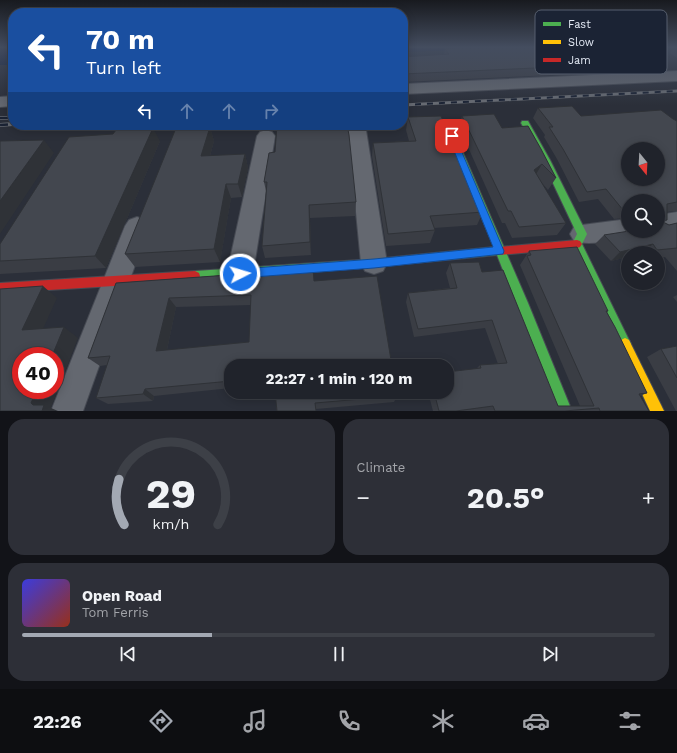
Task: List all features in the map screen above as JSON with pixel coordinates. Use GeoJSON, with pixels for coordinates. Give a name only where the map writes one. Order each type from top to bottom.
{"type":"FeatureCollection","features":[{"type":"Feature","properties":{"kind":"street"},"geometry":{"type":"LineString","coordinates":[[408,89],[677,76]]}},
{"type":"Feature","properties":{"kind":"street"},"geometry":{"type":"LineString","coordinates":[[525,123],[546,160],[579,239],[657,411]]}},
{"type":"Feature","properties":{"kind":"street"},"geometry":{"type":"LineString","coordinates":[[447,125],[499,251],[538,339],[565,411]]}},
{"type":"Feature","properties":{"kind":"street"},"geometry":{"type":"LineString","coordinates":[[357,130],[374,263]]}},
{"type":"Feature","properties":{"kind":"street"},"geometry":{"type":"LineString","coordinates":[[240,274],[266,136]]}},
{"type":"Feature","properties":{"kind":"street"},"geometry":{"type":"LineString","coordinates":[[67,411],[115,281],[144,210]]}},
{"type":"Feature","properties":{"kind":"street"},"geometry":{"type":"LineString","coordinates":[[665,223],[677,222]]}},
{"type":"Feature","properties":{"kind":"street"},"geometry":{"type":"LineString","coordinates":[[0,288],[240,274],[374,263],[499,251],[579,239],[621,230]]}},
{"type":"Feature","properties":{"kind":"building"},"geometry":{"type":"Polygon","coordinates":[[[408,66],[535,66],[535,68],[408,74],[408,66]]]}},
{"type":"Feature","properties":{"kind":"building"},"geometry":{"type":"Polygon","coordinates":[[[572,106],[581,116],[661,110],[677,121],[677,202],[667,204],[667,220],[665,220],[665,194],[621,194],[621,208],[606,189],[587,192],[549,127],[553,127],[538,108],[572,106]]]}},
{"type":"Feature","properties":{"kind":"building"},"geometry":{"type":"Polygon","coordinates":[[[494,114],[502,128],[528,126],[556,178],[542,164],[534,170],[566,223],[519,227],[511,211],[508,211],[462,116],[494,114]]]}},
{"type":"Feature","properties":{"kind":"building"},"geometry":{"type":"Polygon","coordinates":[[[441,116],[483,212],[430,216],[435,230],[388,234],[373,143],[416,141],[408,117],[441,116]]]}},
{"type":"Feature","properties":{"kind":"building"},"geometry":{"type":"Polygon","coordinates":[[[116,130],[152,130],[95,256],[0,261],[0,244],[69,137],[113,134],[116,130]]]}},
{"type":"Feature","properties":{"kind":"building"},"geometry":{"type":"Polygon","coordinates":[[[175,130],[209,130],[201,156],[245,154],[238,184],[226,184],[214,249],[125,254],[175,130]]]}},
{"type":"Feature","properties":{"kind":"building"},"geometry":{"type":"Polygon","coordinates":[[[277,130],[348,130],[356,202],[309,205],[310,242],[262,246],[267,182],[264,182],[269,153],[275,152],[277,130]]]}},
{"type":"Feature","properties":{"kind":"building"},"geometry":{"type":"Polygon","coordinates":[[[44,140],[0,201],[0,141],[44,140]]]}},
{"type":"Feature","properties":{"kind":"building"},"geometry":{"type":"Polygon","coordinates":[[[665,223],[669,225],[677,223],[677,248],[665,249],[665,246],[654,246],[653,244],[645,246],[621,246],[620,252],[604,235],[621,232],[621,238],[665,238],[665,223]]]}},
{"type":"Feature","properties":{"kind":"building"},"geometry":{"type":"Polygon","coordinates":[[[577,247],[608,311],[606,311],[647,393],[639,394],[649,411],[600,411],[599,408],[565,411],[495,411],[493,406],[456,411],[439,411],[436,399],[454,399],[454,371],[481,368],[480,365],[507,363],[492,320],[418,329],[408,293],[457,288],[450,263],[479,262],[482,272],[503,270],[558,406],[594,406],[527,256],[531,255],[529,251],[577,247]]]}},
{"type":"Feature","properties":{"kind":"building"},"geometry":{"type":"Polygon","coordinates":[[[313,269],[314,281],[377,276],[391,359],[224,359],[224,382],[145,389],[143,394],[96,398],[110,356],[88,358],[116,283],[313,269]],[[251,295],[169,298],[156,351],[249,342],[251,295]]]}},
{"type":"Feature","properties":{"kind":"building"},"geometry":{"type":"Polygon","coordinates":[[[43,286],[22,330],[64,327],[56,347],[12,347],[12,399],[33,399],[31,403],[33,405],[44,405],[42,411],[0,411],[0,289],[43,286]]]}},
{"type":"Feature","properties":{"kind":"building"},"geometry":{"type":"Polygon","coordinates":[[[677,346],[677,378],[661,349],[677,346]]]}},
{"type":"Feature","properties":{"kind":"building"},"geometry":{"type":"Polygon","coordinates":[[[276,399],[362,399],[315,403],[316,411],[277,411],[276,399]]]}},
{"type":"Feature","properties":{"kind":"railway"},"geometry":{"type":"LineString","coordinates":[[408,105],[677,91]]}},
{"type":"Feature","properties":{"kind":"railway"},"geometry":{"type":"LineString","coordinates":[[0,118],[8,118]]}},
{"type":"Feature","properties":{"kind":"railway"},"geometry":{"type":"LineString","coordinates":[[0,125],[8,124]]}},
{"type":"Feature","properties":{"kind":"traffic: fast"},"geometry":{"type":"LineString","coordinates":[[525,123],[546,160],[582,234],[577,244],[625,344]]}},
{"type":"Feature","properties":{"kind":"traffic: fast"},"geometry":{"type":"LineString","coordinates":[[447,125],[522,303],[565,411]]}},
{"type":"Feature","properties":{"kind":"traffic: fast"},"geometry":{"type":"LineString","coordinates":[[195,276],[374,263],[500,251]]}},
{"type":"Feature","properties":{"kind":"traffic: slow"},"geometry":{"type":"LineString","coordinates":[[625,344],[657,411]]}},
{"type":"Feature","properties":{"kind":"traffic: jam"},"geometry":{"type":"LineString","coordinates":[[500,251],[577,244]]}},
{"type":"Feature","properties":{"kind":"traffic: jam"},"geometry":{"type":"LineString","coordinates":[[0,288],[195,276]]}},
{"type":"Feature","properties":{"kind":"route"},"geometry":{"type":"LineString","coordinates":[[240,274],[499,251],[452,136]]}}]}
